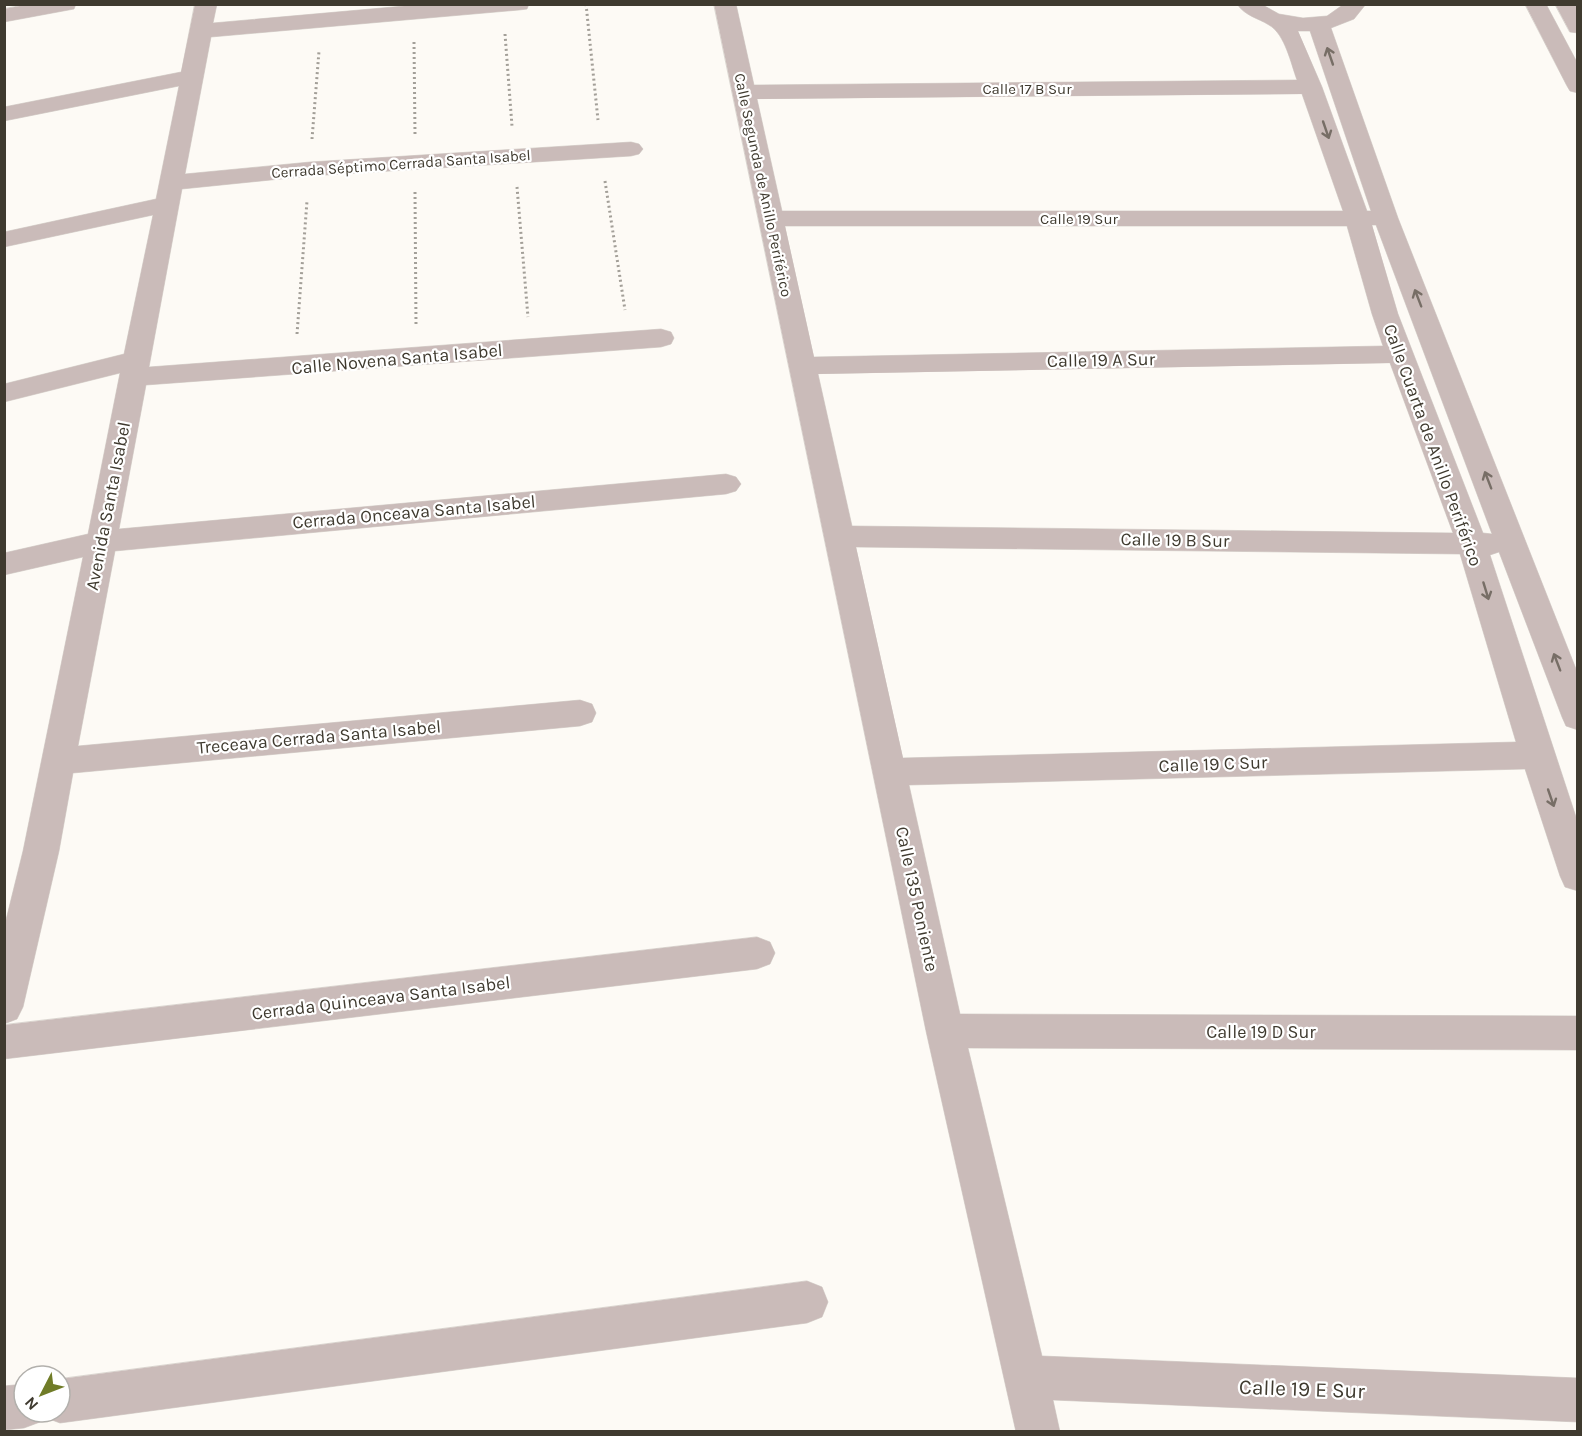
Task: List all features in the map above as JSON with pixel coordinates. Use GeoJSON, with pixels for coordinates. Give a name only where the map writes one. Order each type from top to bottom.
{"type":"FeatureCollection","features":[{"type":"Feature","properties":{"kind":"street"},"geometry":{"type":"LineString","coordinates":[[4,16],[66,4]]}},
{"type":"Feature","properties":{"kind":"street"},"geometry":{"type":"LineString","coordinates":[[203,18],[322,19],[519,4]]}},
{"type":"Feature","properties":{"kind":"street","name":"Calle Segunda de Anillo Periférico"},"geometry":{"type":"LineString","coordinates":[[724,4],[802,366]]}},
{"type":"Feature","properties":{"kind":"street"},"geometry":{"type":"LineString","coordinates":[[1247,4],[1254,10],[1277,20],[1302,24],[1335,21],[1350,15],[1356,4]]}},
{"type":"Feature","properties":{"kind":"street"},"geometry":{"type":"LineString","coordinates":[[1534,4],[1578,86]]}},
{"type":"Feature","properties":{"kind":"street"},"geometry":{"type":"LineString","coordinates":[[1565,4],[1578,27]]}},
{"type":"Feature","properties":{"kind":"street","name":"Avenida Santa Isabel"},"geometry":{"type":"LineString","coordinates":[[4,1007],[41,851],[203,18]]}},
{"type":"Feature","properties":{"kind":"street","name":"Calle Cuarta de Anillo Periférico"},"geometry":{"type":"LineString","coordinates":[[1277,20],[1294,43],[1358,219],[1385,314],[1472,544],[1536,755],[1578,876]]}},
{"type":"Feature","properties":{"kind":"street","name":"Calle Cuarta de Anillo Periférico"},"geometry":{"type":"LineString","coordinates":[[1318,23],[1386,218],[1578,717]]}},
{"type":"Feature","properties":{"kind":"street"},"geometry":{"type":"LineString","coordinates":[[1549,32],[1578,32]]}},
{"type":"Feature","properties":{"kind":"street"},"geometry":{"type":"LineString","coordinates":[[4,114],[192,76]]}},
{"type":"Feature","properties":{"kind":"street","name":"Calle 17 B Sur"},"geometry":{"type":"LineString","coordinates":[[743,92],[1311,87]]}},
{"type":"Feature","properties":{"kind":"street","name":"Cerrada Séptimo Cerrada Santa Isabel"},"geometry":{"type":"LineString","coordinates":[[167,203],[207,178],[310,169],[631,149]]}},
{"type":"Feature","properties":{"kind":"street"},"geometry":{"type":"LineString","coordinates":[[4,240],[167,203]]}},
{"type":"Feature","properties":{"kind":"street"},"geometry":{"type":"LineString","coordinates":[[4,257],[167,203]]}},
{"type":"Feature","properties":{"kind":"street","name":"Calle 19 Sur"},"geometry":{"type":"LineString","coordinates":[[771,219],[1386,218]]}},
{"type":"Feature","properties":{"kind":"street","name":"Calle Novena Santa Isabel"},"geometry":{"type":"LineString","coordinates":[[4,393],[81,374],[135,369],[294,368],[661,338]]}},
{"type":"Feature","properties":{"kind":"street","name":"Calle 19 A Sur"},"geometry":{"type":"LineString","coordinates":[[802,366],[1401,354]]}},
{"type":"Feature","properties":{"kind":"street","name":"Calle 135 Poniente"},"geometry":{"type":"LineString","coordinates":[[802,366],[945,1031],[1038,1431]]}},
{"type":"Feature","properties":{"kind":"street","name":"Cerrada Onceava Santa Isabel"},"geometry":{"type":"LineString","coordinates":[[4,564],[101,542],[164,534],[726,484]]}},
{"type":"Feature","properties":{"kind":"street","name":"Calle 19 B Sur"},"geometry":{"type":"LineString","coordinates":[[838,536],[1512,544]]}},
{"type":"Feature","properties":{"kind":"street","name":"Treceava Cerrada Santa Isabel"},"geometry":{"type":"LineString","coordinates":[[59,761],[580,713]]}},
{"type":"Feature","properties":{"kind":"street","name":"Calle 19 C Sur"},"geometry":{"type":"LineString","coordinates":[[890,772],[1536,755]]}},
{"type":"Feature","properties":{"kind":"street","name":"Cerrada Quinceava Santa Isabel"},"geometry":{"type":"LineString","coordinates":[[4,1042],[757,953]]}},
{"type":"Feature","properties":{"kind":"street","name":"Calle 19 D Sur"},"geometry":{"type":"LineString","coordinates":[[945,1031],[1578,1034]]}},
{"type":"Feature","properties":{"kind":"street"},"geometry":{"type":"LineString","coordinates":[[72,1399],[807,1302]]}},
{"type":"Feature","properties":{"kind":"street","name":"Calle 19 E Sur"},"geometry":{"type":"LineString","coordinates":[[1027,1377],[1578,1400]]}}]}
